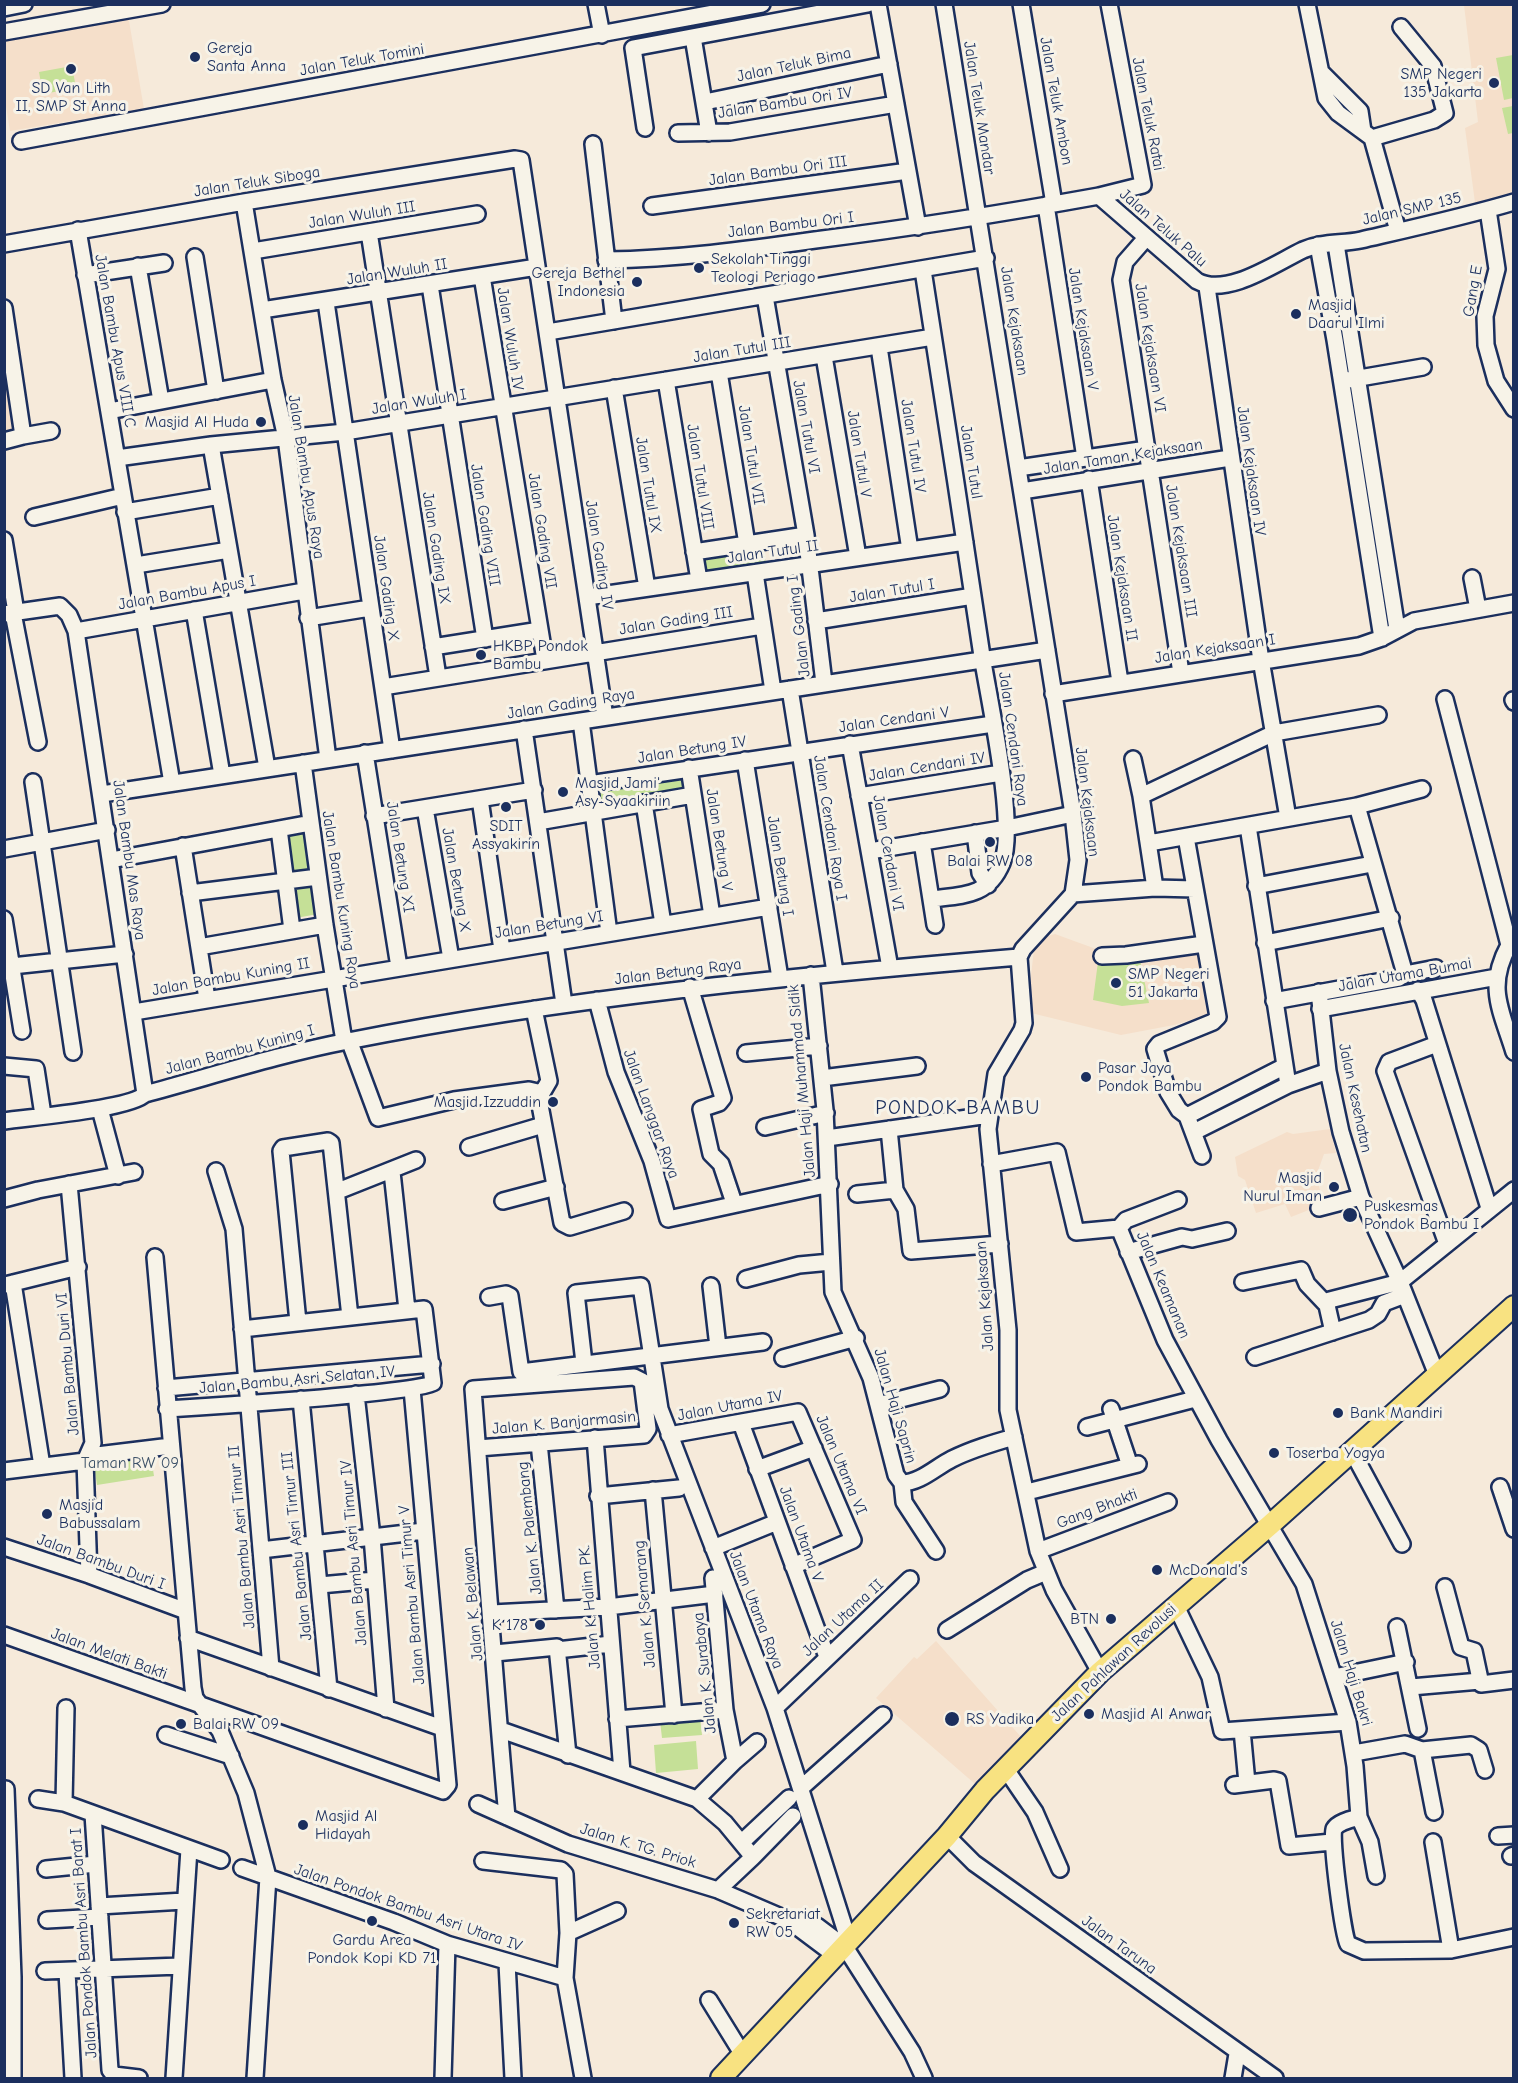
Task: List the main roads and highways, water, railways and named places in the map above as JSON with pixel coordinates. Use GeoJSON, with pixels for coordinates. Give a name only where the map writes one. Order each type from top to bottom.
{"type":"FeatureCollection","features":[{"type":"Feature","properties":{"kind":"main road","name":"Jalan Pahlawan Revolusi"},"geometry":{"type":"LineString","coordinates":[[727,2076],[743,2055],[946,1836],[1005,1768],[1100,1672],[1270,1525],[1514,1306]]}},
{"type":"Feature","properties":{"kind":"place","name":"Gereja Santa Anna"},"geometry":{"type":"Point","coordinates":[195,57]}},
{"type":"Feature","properties":{"kind":"place","name":"SD Van Lith II, SMP St Anna"},"geometry":{"type":"Point","coordinates":[71,69]}},
{"type":"Feature","properties":{"kind":"place","name":"SMP Negeri 135 Jakarta"},"geometry":{"type":"Point","coordinates":[1494,83]}},
{"type":"Feature","properties":{"kind":"place","name":"Sekolah Tinggi Teologi Periago"},"geometry":{"type":"Point","coordinates":[699,268]}},
{"type":"Feature","properties":{"kind":"place","name":"Gereja Bethel Indonesia"},"geometry":{"type":"Point","coordinates":[637,282]}},
{"type":"Feature","properties":{"kind":"place","name":"Masjid Daarul Ilmi"},"geometry":{"type":"Point","coordinates":[1296,314]}},
{"type":"Feature","properties":{"kind":"place","name":"Masjid Al Huda"},"geometry":{"type":"Point","coordinates":[261,422]}},
{"type":"Feature","properties":{"kind":"place","name":"HKBP Pondok Bambu"},"geometry":{"type":"Point","coordinates":[481,655]}},
{"type":"Feature","properties":{"kind":"place","name":"Masjid Jami' Asy-Syaakiriin"},"geometry":{"type":"Point","coordinates":[563,792]}},
{"type":"Feature","properties":{"kind":"place","name":"SDIT Assyakirin"},"geometry":{"type":"Point","coordinates":[506,807]}},
{"type":"Feature","properties":{"kind":"place","name":"Balai RW 08"},"geometry":{"type":"Point","coordinates":[990,842]}},
{"type":"Feature","properties":{"kind":"place","name":"SMP Negeri 51 Jakarta"},"geometry":{"type":"Point","coordinates":[1116,983]}},
{"type":"Feature","properties":{"kind":"place","name":"Pasar Jaya Pondok Bambu"},"geometry":{"type":"Point","coordinates":[1086,1077]}},
{"type":"Feature","properties":{"kind":"place","name":"Masjid Izzuddin"},"geometry":{"type":"Point","coordinates":[553,1102]}},
{"type":"Feature","properties":{"kind":"place","name":"Masjid Nurul Iman"},"geometry":{"type":"Point","coordinates":[1334,1187]}},
{"type":"Feature","properties":{"kind":"place","name":"Puskesmas Pondok Bambu I"},"geometry":{"type":"Point","coordinates":[1350,1215]}},
{"type":"Feature","properties":{"kind":"place","name":"Bank Mandiri"},"geometry":{"type":"Point","coordinates":[1338,1413]}},
{"type":"Feature","properties":{"kind":"place","name":"Toserba Yogya"},"geometry":{"type":"Point","coordinates":[1274,1453]}},
{"type":"Feature","properties":{"kind":"place","name":"Masjid Babussalam"},"geometry":{"type":"Point","coordinates":[47,1514]}},
{"type":"Feature","properties":{"kind":"place","name":"McDonald's"},"geometry":{"type":"Point","coordinates":[1157,1570]}},
{"type":"Feature","properties":{"kind":"place","name":"BTN"},"geometry":{"type":"Point","coordinates":[1111,1619]}},
{"type":"Feature","properties":{"kind":"place","name":"K 178"},"geometry":{"type":"Point","coordinates":[540,1625]}},
{"type":"Feature","properties":{"kind":"place","name":"Masjid Al Anwar"},"geometry":{"type":"Point","coordinates":[1089,1714]}},
{"type":"Feature","properties":{"kind":"place","name":"RS Yadika"},"geometry":{"type":"Point","coordinates":[952,1719]}},
{"type":"Feature","properties":{"kind":"place","name":"Balai RW 09"},"geometry":{"type":"Point","coordinates":[181,1724]}},
{"type":"Feature","properties":{"kind":"place","name":"Masjid Al Hidayah"},"geometry":{"type":"Point","coordinates":[303,1825]}},
{"type":"Feature","properties":{"kind":"place","name":"Gardu Area Pondok Kopi KD 71"},"geometry":{"type":"Point","coordinates":[372,1921]}},
{"type":"Feature","properties":{"kind":"place","name":"Sekretariat RW 05"},"geometry":{"type":"Point","coordinates":[734,1923]}},
{"type":"Feature","properties":{"kind":"district","name":"PONDOK BAMBU"},"geometry":{"type":"Point","coordinates":[958,1108]}},
{"type":"Feature","properties":{"kind":"park label","name":"Taman RW 09"},"geometry":{"type":"Point","coordinates":[130,1463]}}]}
